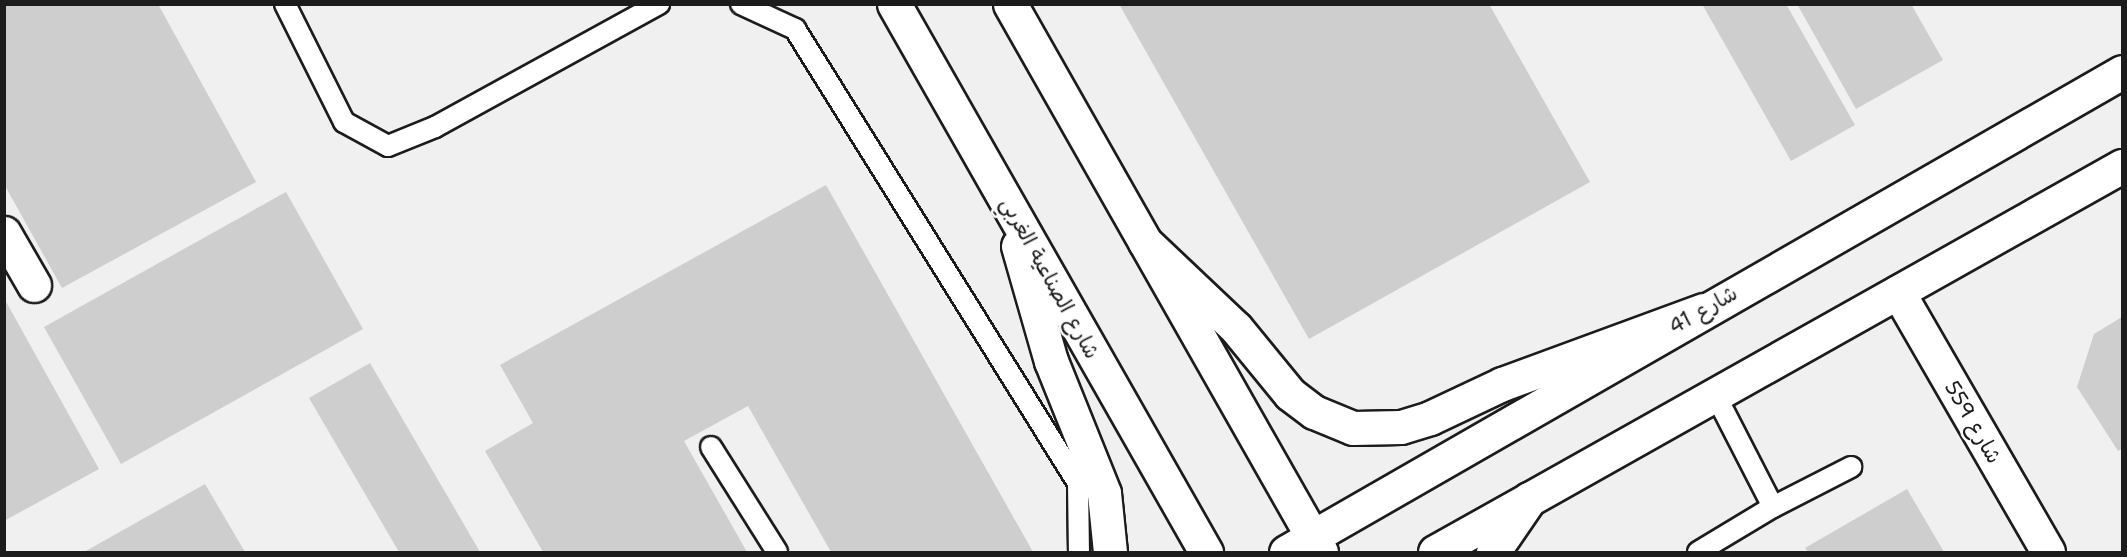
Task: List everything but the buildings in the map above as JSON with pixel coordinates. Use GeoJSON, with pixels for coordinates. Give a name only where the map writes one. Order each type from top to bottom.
{"type":"FeatureCollection","features":[{"type":"Feature","properties":{"kind":"main road","name":"شارع الصناعية الغربي"},"geometry":{"type":"LineString","coordinates":[[894,4],[1206,552]]}},
{"type":"Feature","properties":{"kind":"main road"},"geometry":{"type":"LineString","coordinates":[[1010,4],[1144,242],[1306,547]]}},
{"type":"Feature","properties":{"kind":"main road","name":"شارع 41"},"geometry":{"type":"LineString","coordinates":[[1306,547],[1703,310],[2122,72]]}},
{"type":"Feature","properties":{"kind":"main road"},"geometry":{"type":"LineString","coordinates":[[1435,552],[2122,166]]}},
{"type":"Feature","properties":{"kind":"main road"},"geometry":{"type":"LineString","coordinates":[[1004,195],[1051,361],[1104,494],[1110,552]]}},
{"type":"Feature","properties":{"kind":"main road"},"geometry":{"type":"LineString","coordinates":[[4,233],[34,285]]}},
{"type":"Feature","properties":{"kind":"main road"},"geometry":{"type":"LineString","coordinates":[[1144,242],[1236,328],[1290,394],[1314,412],[1353,428],[1401,427],[1430,418],[1502,384],[1703,310]]}},
{"type":"Feature","properties":{"kind":"main road","name":"شارع 559"},"geometry":{"type":"LineString","coordinates":[[1898,292],[2048,552]]}},
{"type":"Feature","properties":{"kind":"main road"},"geometry":{"type":"LineString","coordinates":[[1493,552],[1530,498]]}},
{"type":"Feature","properties":{"kind":"lane"},"geometry":{"type":"LineString","coordinates":[[285,4],[344,122],[388,146],[435,127],[659,4]]}},
{"type":"Feature","properties":{"kind":"lane"},"geometry":{"type":"LineString","coordinates":[[741,4],[795,29],[1078,483],[1079,552]]}},
{"type":"Feature","properties":{"kind":"lane"},"geometry":{"type":"LineString","coordinates":[[1715,394],[1773,507]]}},
{"type":"Feature","properties":{"kind":"lane"},"geometry":{"type":"LineString","coordinates":[[711,447],[777,552]]}},
{"type":"Feature","properties":{"kind":"lane"},"geometry":{"type":"LineString","coordinates":[[1698,552],[1773,507],[1851,467]]}},
{"type":"Feature","properties":{"kind":"shaded area"},"geometry":{"type":"Polygon","coordinates":[[[5,5],[2122,5],[2122,552],[5,552],[5,5]]]}}]}
